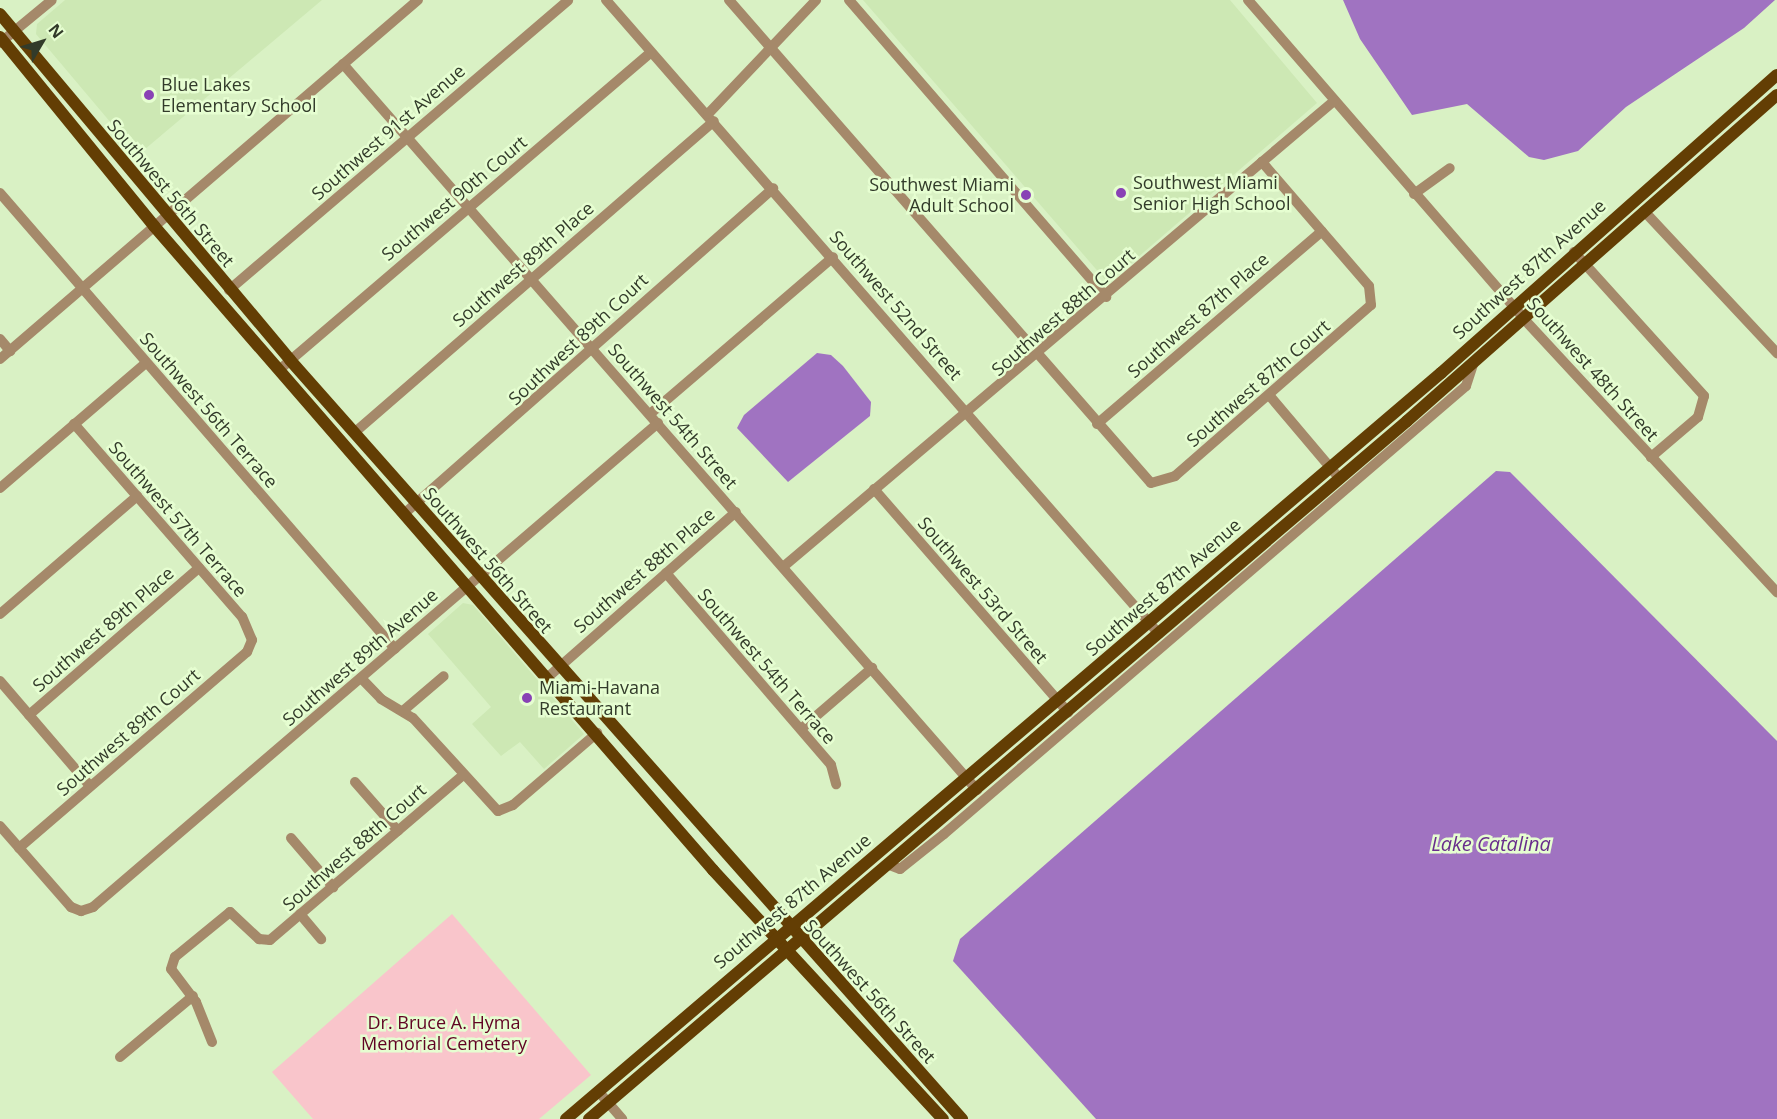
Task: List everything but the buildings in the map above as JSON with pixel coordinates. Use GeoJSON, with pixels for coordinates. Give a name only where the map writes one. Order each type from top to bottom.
{"type":"FeatureCollection","features":[{"type":"Feature","properties":{"kind":"main road","name":"Southwest 56th Street"},"geometry":{"type":"LineString","coordinates":[[0,14],[165,216],[229,290],[788,928],[962,1119]]}},
{"type":"Feature","properties":{"kind":"main road","name":"Southwest 56th Street"},"geometry":{"type":"LineString","coordinates":[[1,40],[154,226],[785,950],[943,1119]]}},
{"type":"Feature","properties":{"kind":"main road","name":"Southwest 87th Avenue"},"geometry":{"type":"LineString","coordinates":[[566,1119],[788,928],[968,779],[1330,467],[1777,75]]}},
{"type":"Feature","properties":{"kind":"main road","name":"Southwest 87th Avenue"},"geometry":{"type":"LineString","coordinates":[[589,1119],[1159,634],[1249,565],[1340,479],[1777,95]]}},
{"type":"Feature","properties":{"kind":"main road"},"geometry":{"type":"LineString","coordinates":[[1634,199],[1644,211]]}},
{"type":"Feature","properties":{"kind":"main road"},"geometry":{"type":"LineString","coordinates":[[1236,548],[1249,565]]}},
{"type":"Feature","properties":{"kind":"main road"},"geometry":{"type":"LineString","coordinates":[[886,864],[891,842]]}},
{"type":"Feature","properties":{"kind":"street"},"geometry":{"type":"LineString","coordinates":[[1,40],[52,0]]}},
{"type":"Feature","properties":{"kind":"street"},"geometry":{"type":"LineString","coordinates":[[0,359],[418,0]]}},
{"type":"Feature","properties":{"kind":"street","name":"Southwest 91st Avenue"},"geometry":{"type":"LineString","coordinates":[[229,290],[568,0]]}},
{"type":"Feature","properties":{"kind":"street","name":"Southwest 52nd Street"},"geometry":{"type":"LineString","coordinates":[[606,0],[773,188],[1159,634]]}},
{"type":"Feature","properties":{"kind":"street"},"geometry":{"type":"LineString","coordinates":[[729,0],[1096,424]]}},
{"type":"Feature","properties":{"kind":"street","name":"Southwest 89th Place"},"geometry":{"type":"LineString","coordinates":[[354,433],[531,279],[711,117],[816,0]]}},
{"type":"Feature","properties":{"kind":"street"},"geometry":{"type":"LineString","coordinates":[[849,0],[1106,297]]}},
{"type":"Feature","properties":{"kind":"street","name":"Southwest 48th Street"},"geometry":{"type":"LineString","coordinates":[[1248,0],[1523,318],[1777,592]]}},
{"type":"Feature","properties":{"kind":"street","name":"Southwest 90th Court"},"geometry":{"type":"LineString","coordinates":[[279,370],[651,52]]}},
{"type":"Feature","properties":{"kind":"street","name":"Southwest 54th Street"},"geometry":{"type":"LineString","coordinates":[[343,64],[978,790]]}},
{"type":"Feature","properties":{"kind":"street","name":"Southwest 88th Court"},"geometry":{"type":"LineString","coordinates":[[783,567],[874,489],[1038,355],[1334,101]]}},
{"type":"Feature","properties":{"kind":"street"},"geometry":{"type":"LineString","coordinates":[[1262,162],[1322,231]]}},
{"type":"Feature","properties":{"kind":"street"},"geometry":{"type":"LineString","coordinates":[[1414,194],[1450,168]]}},
{"type":"Feature","properties":{"kind":"street","name":"Southwest 89th Court"},"geometry":{"type":"LineString","coordinates":[[405,513],[773,188]]}},
{"type":"Feature","properties":{"kind":"street","name":"Southwest 56th Terrace"},"geometry":{"type":"LineString","coordinates":[[0,193],[395,649]]}},
{"type":"Feature","properties":{"kind":"street"},"geometry":{"type":"LineString","coordinates":[[1644,211],[1777,353]]}},
{"type":"Feature","properties":{"kind":"street","name":"Southwest 87th Court"},"geometry":{"type":"LineString","coordinates":[[1096,424],[1141,476],[1157,485],[1175,476],[1363,315],[1373,299],[1369,286],[1322,231]]}},
{"type":"Feature","properties":{"kind":"street","name":"Southwest 87th Place"},"geometry":{"type":"LineString","coordinates":[[1096,424],[1322,231]]}},
{"type":"Feature","properties":{"kind":"street"},"geometry":{"type":"LineString","coordinates":[[1574,252],[1698,387],[1705,406],[1650,457]]}},
{"type":"Feature","properties":{"kind":"street"},"geometry":{"type":"LineString","coordinates":[[650,414],[833,257]]}},
{"type":"Feature","properties":{"kind":"street"},"geometry":{"type":"LineString","coordinates":[[0,339],[10,351]]}},
{"type":"Feature","properties":{"kind":"street"},"geometry":{"type":"LineString","coordinates":[[0,488],[146,363]]}},
{"type":"Feature","properties":{"kind":"street","name":"Southwest 87th Avenue"},"geometry":{"type":"LineString","coordinates":[[886,864],[897,870],[904,867],[1249,565],[1466,386],[1473,364]]}},
{"type":"Feature","properties":{"kind":"street"},"geometry":{"type":"LineString","coordinates":[[1269,395],[1340,479]]}},
{"type":"Feature","properties":{"kind":"street","name":"Southwest 89th Avenue"},"geometry":{"type":"LineString","coordinates":[[19,848],[66,902],[81,911],[101,902],[468,586],[482,579],[658,423]]}},
{"type":"Feature","properties":{"kind":"street","name":"Southwest 57th Terrace"},"geometry":{"type":"LineString","coordinates":[[74,424],[199,568],[253,637]]}},
{"type":"Feature","properties":{"kind":"street","name":"Southwest 53rd Street"},"geometry":{"type":"LineString","coordinates":[[874,489],[1068,712]]}},
{"type":"Feature","properties":{"kind":"street"},"geometry":{"type":"LineString","coordinates":[[0,614],[137,496]]}},
{"type":"Feature","properties":{"kind":"street","name":"Southwest 88th Place"},"geometry":{"type":"LineString","coordinates":[[548,677],[736,513]]}},
{"type":"Feature","properties":{"kind":"street","name":"Southwest 89th Place"},"geometry":{"type":"LineString","coordinates":[[29,715],[199,568]]}},
{"type":"Feature","properties":{"kind":"street","name":"Southwest 54th Terrace"},"geometry":{"type":"LineString","coordinates":[[666,573],[831,765],[836,784]]}},
{"type":"Feature","properties":{"kind":"street","name":"Southwest 89th Court"},"geometry":{"type":"LineString","coordinates":[[19,848],[247,652],[253,637]]}},
{"type":"Feature","properties":{"kind":"street"},"geometry":{"type":"LineString","coordinates":[[801,729],[872,668]]}},
{"type":"Feature","properties":{"kind":"street"},"geometry":{"type":"LineString","coordinates":[[404,710],[444,676]]}},
{"type":"Feature","properties":{"kind":"street"},"geometry":{"type":"LineString","coordinates":[[361,678],[381,699],[404,710],[498,811],[513,805],[597,733]]}},
{"type":"Feature","properties":{"kind":"street"},"geometry":{"type":"LineString","coordinates":[[0,681],[90,786]]}},
{"type":"Feature","properties":{"kind":"street","name":"Southwest 88th Court"},"geometry":{"type":"LineString","coordinates":[[193,996],[171,963],[233,913],[265,941],[333,887],[463,775]]}},
{"type":"Feature","properties":{"kind":"street"},"geometry":{"type":"LineString","coordinates":[[355,782],[398,831]]}},
{"type":"Feature","properties":{"kind":"street"},"geometry":{"type":"LineString","coordinates":[[0,826],[19,848]]}},
{"type":"Feature","properties":{"kind":"street"},"geometry":{"type":"LineString","coordinates":[[291,838],[333,887]]}},
{"type":"Feature","properties":{"kind":"street"},"geometry":{"type":"LineString","coordinates":[[300,914],[321,939]]}},
{"type":"Feature","properties":{"kind":"street"},"geometry":{"type":"LineString","coordinates":[[120,1057],[193,996],[212,1042]]}},
{"type":"Feature","properties":{"kind":"street"},"geometry":{"type":"LineString","coordinates":[[598,1091],[622,1119]]}},
{"type":"Feature","properties":{"kind":"shaded area","name":"Blue Lakes Elementary School"},"geometry":{"type":"Polygon","coordinates":[[[65,0],[322,0],[138,155],[36,34],[37,24],[65,0]]]}},
{"type":"Feature","properties":{"kind":"shaded area","name":"Southwest Miami Senior High School"},"geometry":{"type":"Polygon","coordinates":[[[863,0],[1230,0],[1317,103],[1108,283],[863,0]]]}},
{"type":"Feature","properties":{"kind":"shaded area"},"geometry":{"type":"Polygon","coordinates":[[[463,603],[473,605],[584,734],[544,769],[520,742],[501,756],[472,724],[491,707],[428,634],[463,603]]]}},
{"type":"Feature","properties":{"kind":"green space","name":"Dr. Bruce A. Hyma Memorial Cemetery"},"geometry":{"type":"Polygon","coordinates":[[[452,914],[591,1075],[539,1119],[313,1119],[272,1072],[452,914]]]}},
{"type":"Feature","properties":{"kind":"water"},"geometry":{"type":"Polygon","coordinates":[[[1343,0],[1775,0],[1744,28],[1626,107],[1578,151],[1544,160],[1529,157],[1467,104],[1412,115],[1360,39],[1343,0]]]}},
{"type":"Feature","properties":{"kind":"water"},"geometry":{"type":"Polygon","coordinates":[[[817,353],[831,355],[843,366],[871,402],[870,416],[788,482],[737,428],[744,415],[817,353]]]}},
{"type":"Feature","properties":{"kind":"water","name":"Lake Catalina"},"geometry":{"type":"Polygon","coordinates":[[[1496,471],[1510,472],[1777,741],[1777,1119],[1096,1119],[953,961],[960,939],[1496,471]]]}},
{"type":"Feature","properties":{"kind":"place","name":"Blue Lakes Elementary School"},"geometry":{"type":"Point","coordinates":[149,95]}},
{"type":"Feature","properties":{"kind":"place","name":"Southwest Miami Senior High School"},"geometry":{"type":"Point","coordinates":[1121,193]}},
{"type":"Feature","properties":{"kind":"place","name":"Southwest Miami Adult School"},"geometry":{"type":"Point","coordinates":[1026,195]}},
{"type":"Feature","properties":{"kind":"place","name":"Miami-Havana Restaurant"},"geometry":{"type":"Point","coordinates":[527,698]}}]}
